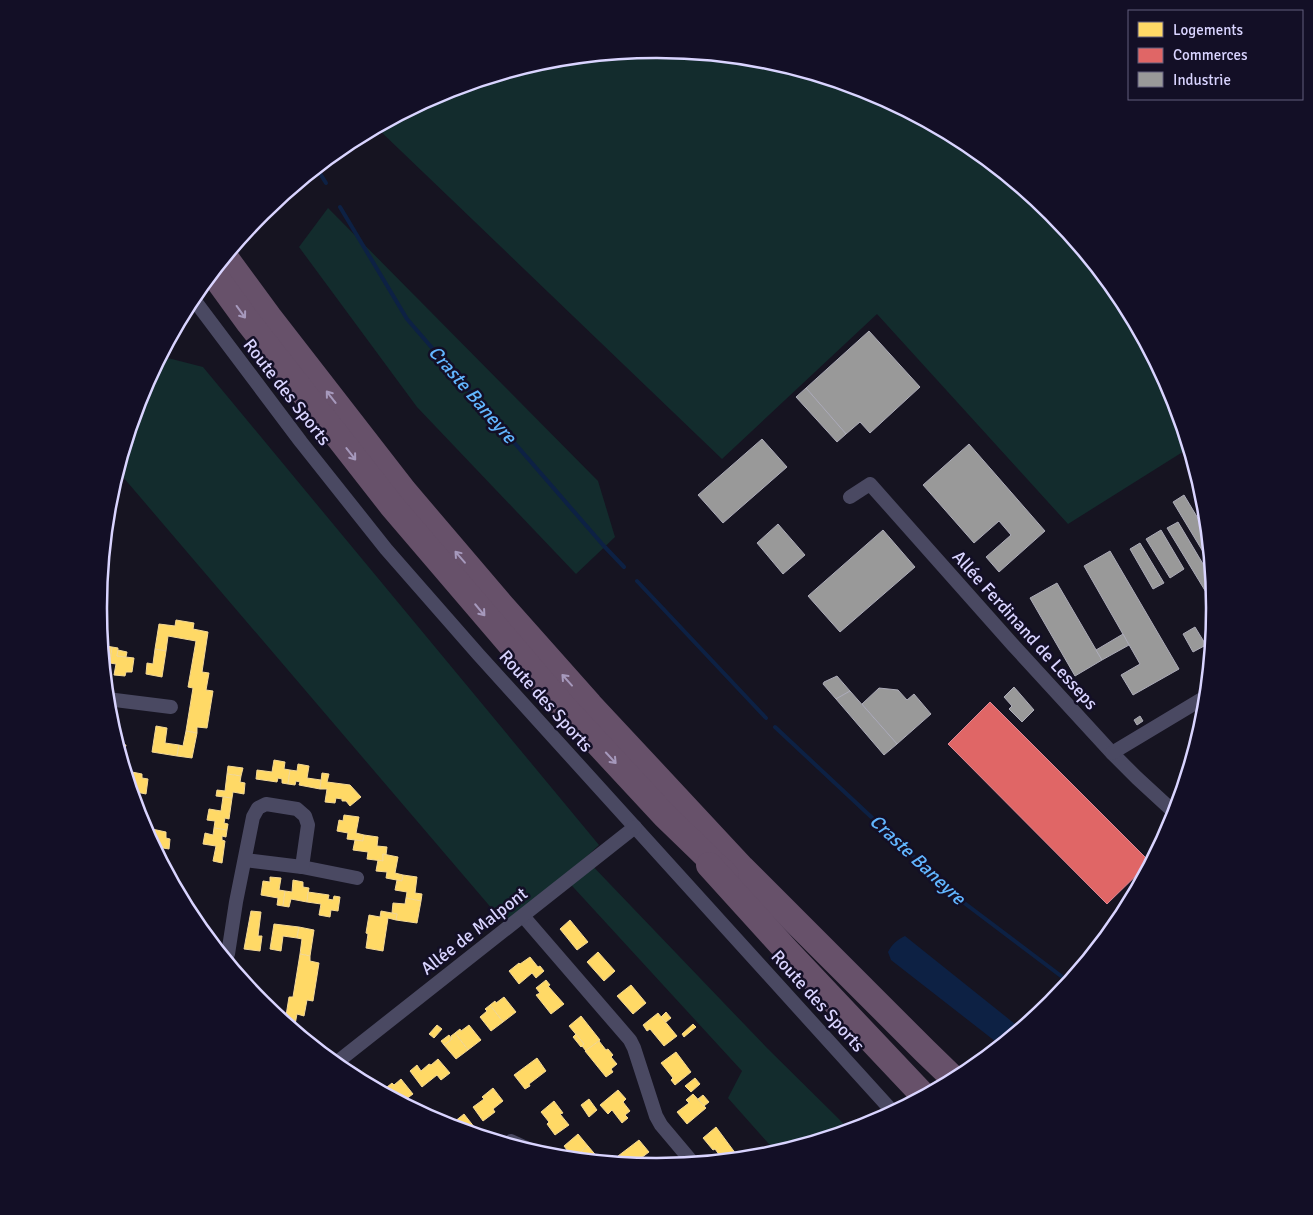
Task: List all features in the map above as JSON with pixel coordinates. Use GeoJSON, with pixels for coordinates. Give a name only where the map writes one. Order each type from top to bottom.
{"type":"FeatureCollection","features":[{"type":"Feature","properties":{"kind":"highway"},"geometry":{"type":"LineString","coordinates":[[229,262],[269,317],[404,491],[502,606],[590,705],[742,868],[948,1074]]}},
{"type":"Feature","properties":{"kind":"highway"},"geometry":{"type":"LineString","coordinates":[[216,278],[249,324],[392,506],[563,706],[786,951],[918,1091]]}},
{"type":"Feature","properties":{"kind":"highway"},"geometry":{"type":"LineString","coordinates":[[590,705],[663,775],[885,997],[960,1066]]}},
{"type":"Feature","properties":{"kind":"highway"},"geometry":{"type":"LineString","coordinates":[[665,816],[935,1081]]}},
{"type":"Feature","properties":{"kind":"street","name":"Route des Sports"},"geometry":{"type":"LineString","coordinates":[[198,304],[301,442],[386,548],[478,654],[888,1106]]}},
{"type":"Feature","properties":{"kind":"street","name":"Allée Ferdinand de Lesseps"},"geometry":{"type":"LineString","coordinates":[[850,497],[870,484],[1112,753],[1169,807]]}},
{"type":"Feature","properties":{"kind":"street"},"geometry":{"type":"LineString","coordinates":[[114,700],[170,707]]}},
{"type":"Feature","properties":{"kind":"street"},"geometry":{"type":"LineString","coordinates":[[1112,753],[1198,701]]}},
{"type":"Feature","properties":{"kind":"street"},"geometry":{"type":"LineString","coordinates":[[228,952],[253,817],[258,808],[266,804],[296,809],[305,816],[308,825],[302,867]]}},
{"type":"Feature","properties":{"kind":"street","name":"Allée de Malpont"},"geometry":{"type":"LineString","coordinates":[[343,1059],[634,827]]}},
{"type":"Feature","properties":{"kind":"street"},"geometry":{"type":"LineString","coordinates":[[245,860],[302,867],[357,878]]}},
{"type":"Feature","properties":{"kind":"street"},"geometry":{"type":"LineString","coordinates":[[523,916],[630,1040],[656,1116],[687,1156]]}},
{"type":"Feature","properties":{"kind":"green space"},"geometry":{"type":"Polygon","coordinates":[[[621,59],[692,59],[728,62],[799,76],[867,99],[932,131],[962,150],[1019,194],[1070,245],[1114,302],[1133,332],[1165,397],[1184,451],[1068,524],[877,314],[722,459],[381,132],[446,99],[514,76],[585,62],[621,59]]]}},
{"type":"Feature","properties":{"kind":"green space"},"geometry":{"type":"Polygon","coordinates":[[[328,208],[598,481],[615,537],[576,574],[417,407],[299,247],[328,208]]]}},
{"type":"Feature","properties":{"kind":"green space"},"geometry":{"type":"Polygon","coordinates":[[[166,358],[203,367],[599,845],[585,858],[767,1048],[844,1124],[799,1139],[770,1146],[728,1098],[742,1071],[563,876],[505,924],[122,476],[148,397],[166,358]]]}},
{"type":"Feature","properties":{"kind":"water"},"geometry":{"type":"Polygon","coordinates":[[[905,936],[1015,1024],[995,1041],[891,960],[888,952],[905,936]]]}},
{"type":"Feature","properties":{"kind":"building: Logements"},"geometry":{"type":"Polygon","coordinates":[[[176,620],[194,623],[193,629],[208,632],[202,672],[209,673],[206,690],[213,691],[207,728],[197,727],[197,733],[186,731],[193,688],[188,687],[196,641],[168,636],[166,651],[155,649],[159,624],[175,626],[176,620]]]}},
{"type":"Feature","properties":{"kind":"building: Logements"},"geometry":{"type":"Polygon","coordinates":[[[108,646],[112,647],[110,663],[108,646]]]}},
{"type":"Feature","properties":{"kind":"building: Logements"},"geometry":{"type":"Polygon","coordinates":[[[112,647],[118,648],[117,656],[134,658],[132,672],[126,672],[125,676],[114,675],[116,664],[110,663],[112,647]]]}},
{"type":"Feature","properties":{"kind":"building: Logements"},"geometry":{"type":"Polygon","coordinates":[[[155,649],[166,651],[162,677],[146,674],[147,663],[153,664],[155,649]]]}},
{"type":"Feature","properties":{"kind":"building: Logements"},"geometry":{"type":"Polygon","coordinates":[[[118,650],[127,652],[126,657],[117,656],[118,650]]]}},
{"type":"Feature","properties":{"kind":"building: Logements"},"geometry":{"type":"Polygon","coordinates":[[[156,726],[167,728],[165,743],[179,745],[177,756],[152,752],[156,726]]]}},
{"type":"Feature","properties":{"kind":"building: Logements"},"geometry":{"type":"Polygon","coordinates":[[[186,731],[197,733],[192,758],[177,756],[179,745],[183,746],[186,731]]]}},
{"type":"Feature","properties":{"kind":"building: Logements"},"geometry":{"type":"Polygon","coordinates":[[[274,760],[285,762],[284,769],[290,770],[288,784],[282,783],[282,779],[278,778],[277,782],[256,779],[257,770],[272,772],[274,760]]]}},
{"type":"Feature","properties":{"kind":"building: Logements"},"geometry":{"type":"Polygon","coordinates":[[[298,764],[309,766],[307,778],[321,780],[320,789],[299,785],[300,782],[296,781],[295,785],[288,784],[290,770],[297,771],[298,764]]]}},
{"type":"Feature","properties":{"kind":"building: Logements"},"geometry":{"type":"Polygon","coordinates":[[[228,766],[243,768],[241,776],[227,774],[228,766]]]}},
{"type":"Feature","properties":{"kind":"building: Logements"},"geometry":{"type":"Polygon","coordinates":[[[132,772],[142,774],[142,778],[148,779],[146,794],[139,793],[132,772]]]}},
{"type":"Feature","properties":{"kind":"building: Logements"},"geometry":{"type":"Polygon","coordinates":[[[322,773],[329,774],[327,782],[350,785],[361,797],[350,806],[346,801],[336,798],[335,803],[325,802],[327,789],[320,789],[322,773]]]}},
{"type":"Feature","properties":{"kind":"building: Logements"},"geometry":{"type":"Polygon","coordinates":[[[227,774],[241,776],[240,782],[245,783],[244,794],[233,792],[232,798],[216,796],[217,790],[225,791],[227,774]]]}},
{"type":"Feature","properties":{"kind":"building: Logements"},"geometry":{"type":"Polygon","coordinates":[[[223,797],[232,798],[229,819],[225,818],[224,823],[228,824],[227,830],[214,828],[215,821],[207,820],[209,809],[221,811],[223,797]]]}},
{"type":"Feature","properties":{"kind":"building: Logements"},"geometry":{"type":"Polygon","coordinates":[[[344,815],[359,817],[356,833],[364,835],[363,841],[347,839],[348,833],[337,831],[339,820],[343,821],[344,815]]]}},
{"type":"Feature","properties":{"kind":"building: Logements"},"geometry":{"type":"Polygon","coordinates":[[[214,828],[227,830],[226,837],[222,836],[222,840],[225,841],[222,863],[213,861],[216,846],[203,844],[205,833],[213,835],[214,828]]]}},
{"type":"Feature","properties":{"kind":"building: Logements"},"geometry":{"type":"Polygon","coordinates":[[[153,829],[166,832],[166,838],[170,839],[169,849],[162,848],[153,829]]]}},
{"type":"Feature","properties":{"kind":"building: Logements"},"geometry":{"type":"Polygon","coordinates":[[[364,835],[378,837],[377,846],[387,847],[386,855],[383,854],[383,861],[367,859],[368,852],[353,850],[355,840],[363,841],[364,835]]]}},
{"type":"Feature","properties":{"kind":"building: Logements"},"geometry":{"type":"Polygon","coordinates":[[[383,854],[398,857],[395,873],[403,875],[402,881],[386,878],[387,872],[376,871],[378,860],[383,861],[383,854]]]}},
{"type":"Feature","properties":{"kind":"building: Logements"},"geometry":{"type":"Polygon","coordinates":[[[403,875],[417,877],[415,893],[422,894],[421,901],[406,898],[407,892],[395,890],[397,880],[402,881],[403,875]]]}},
{"type":"Feature","properties":{"kind":"building: Logements"},"geometry":{"type":"Polygon","coordinates":[[[270,877],[281,878],[279,890],[285,891],[283,906],[277,905],[278,898],[261,895],[263,881],[270,882],[270,877]]]}},
{"type":"Feature","properties":{"kind":"building: Logements"},"geometry":{"type":"Polygon","coordinates":[[[293,880],[303,882],[303,887],[309,888],[307,902],[291,899],[289,907],[283,906],[285,891],[292,892],[293,880]]]}},
{"type":"Feature","properties":{"kind":"building: Logements"},"geometry":{"type":"Polygon","coordinates":[[[308,892],[329,895],[328,899],[333,900],[334,896],[340,897],[338,911],[331,910],[330,917],[319,915],[321,904],[307,902],[308,892]]]}},
{"type":"Feature","properties":{"kind":"building: Logements"},"geometry":{"type":"Polygon","coordinates":[[[406,898],[421,901],[417,923],[396,920],[397,914],[392,913],[393,903],[405,904],[406,898]]]}},
{"type":"Feature","properties":{"kind":"building: Logements"},"geometry":{"type":"Polygon","coordinates":[[[251,911],[261,912],[258,936],[262,936],[260,951],[244,949],[251,911]]]}},
{"type":"Feature","properties":{"kind":"building: Logements"},"geometry":{"type":"Polygon","coordinates":[[[381,911],[397,914],[396,920],[388,918],[383,951],[366,948],[369,915],[380,917],[381,911]]]}},
{"type":"Feature","properties":{"kind":"building: Logements"},"geometry":{"type":"Polygon","coordinates":[[[570,920],[588,942],[577,950],[560,929],[570,920]]]}},
{"type":"Feature","properties":{"kind":"building: Logements"},"geometry":{"type":"Polygon","coordinates":[[[274,924],[299,927],[297,938],[283,936],[281,951],[270,949],[274,924]]]}},
{"type":"Feature","properties":{"kind":"building: Logements"},"geometry":{"type":"Polygon","coordinates":[[[299,927],[314,930],[310,956],[300,954],[302,939],[297,938],[299,927]]]}},
{"type":"Feature","properties":{"kind":"building: Logements"},"geometry":{"type":"Polygon","coordinates":[[[598,952],[615,971],[604,981],[587,962],[598,952]]]}},
{"type":"Feature","properties":{"kind":"building: Logements"},"geometry":{"type":"Polygon","coordinates":[[[300,954],[310,956],[310,961],[319,963],[313,1001],[307,1000],[304,1016],[297,1014],[295,1022],[286,1014],[289,997],[293,997],[300,954]]]}},
{"type":"Feature","properties":{"kind":"building: Logements"},"geometry":{"type":"Polygon","coordinates":[[[530,957],[544,971],[536,978],[532,973],[519,984],[509,971],[530,957]]]}},
{"type":"Feature","properties":{"kind":"building: Logements"},"geometry":{"type":"Polygon","coordinates":[[[546,980],[550,985],[548,986],[564,1004],[551,1014],[536,995],[540,993],[536,988],[546,980]]]}},
{"type":"Feature","properties":{"kind":"building: Logements"},"geometry":{"type":"Polygon","coordinates":[[[631,985],[646,1003],[633,1014],[617,996],[631,985]]]}},
{"type":"Feature","properties":{"kind":"building: Logements"},"geometry":{"type":"Polygon","coordinates":[[[504,997],[516,1012],[503,1022],[490,1005],[504,997]]]}},
{"type":"Feature","properties":{"kind":"building: Logements"},"geometry":{"type":"Polygon","coordinates":[[[490,1005],[503,1022],[491,1031],[480,1017],[487,1011],[485,1009],[490,1005]]]}},
{"type":"Feature","properties":{"kind":"building: Logements"},"geometry":{"type":"Polygon","coordinates":[[[666,1012],[671,1018],[666,1022],[661,1017],[666,1012]]]}},
{"type":"Feature","properties":{"kind":"building: Logements"},"geometry":{"type":"Polygon","coordinates":[[[658,1013],[677,1036],[664,1046],[650,1029],[647,1031],[643,1025],[658,1013]]]}},
{"type":"Feature","properties":{"kind":"building: Logements"},"geometry":{"type":"Polygon","coordinates":[[[581,1016],[600,1040],[586,1051],[582,1046],[584,1044],[569,1026],[581,1016]]]}},
{"type":"Feature","properties":{"kind":"building: Logements"},"geometry":{"type":"Polygon","coordinates":[[[693,1024],[696,1027],[684,1037],[682,1034],[693,1024]]]}},
{"type":"Feature","properties":{"kind":"building: Logements"},"geometry":{"type":"Polygon","coordinates":[[[437,1025],[442,1029],[434,1038],[429,1034],[437,1025]]]}},
{"type":"Feature","properties":{"kind":"building: Logements"},"geometry":{"type":"Polygon","coordinates":[[[469,1025],[481,1040],[468,1050],[455,1033],[469,1025]]]}},
{"type":"Feature","properties":{"kind":"building: Logements"},"geometry":{"type":"Polygon","coordinates":[[[455,1033],[468,1050],[456,1059],[444,1045],[452,1039],[451,1036],[455,1033]]]}},
{"type":"Feature","properties":{"kind":"building: Logements"},"geometry":{"type":"Polygon","coordinates":[[[576,1034],[584,1044],[581,1047],[573,1037],[576,1034]]]}},
{"type":"Feature","properties":{"kind":"building: Logements"},"geometry":{"type":"Polygon","coordinates":[[[449,1035],[452,1039],[444,1045],[441,1041],[449,1035]]]}},
{"type":"Feature","properties":{"kind":"building: Logements"},"geometry":{"type":"Polygon","coordinates":[[[599,1041],[613,1055],[611,1057],[617,1064],[611,1069],[613,1072],[606,1077],[585,1051],[599,1041]]]}},
{"type":"Feature","properties":{"kind":"building: Logements"},"geometry":{"type":"Polygon","coordinates":[[[676,1052],[691,1072],[675,1085],[671,1080],[673,1078],[661,1063],[676,1052]]]}},
{"type":"Feature","properties":{"kind":"building: Logements"},"geometry":{"type":"Polygon","coordinates":[[[537,1058],[546,1071],[525,1089],[514,1075],[537,1058]]]}},
{"type":"Feature","properties":{"kind":"building: Logements"},"geometry":{"type":"Polygon","coordinates":[[[438,1059],[450,1073],[441,1080],[437,1075],[422,1087],[410,1071],[417,1065],[421,1071],[438,1059]]]}},
{"type":"Feature","properties":{"kind":"building: Logements"},"geometry":{"type":"Polygon","coordinates":[[[695,1078],[700,1084],[691,1092],[685,1086],[695,1078]]]}},
{"type":"Feature","properties":{"kind":"building: Logements"},"geometry":{"type":"Polygon","coordinates":[[[401,1079],[413,1094],[407,1098],[387,1087],[392,1083],[394,1085],[401,1079]]]}},
{"type":"Feature","properties":{"kind":"building: Logements"},"geometry":{"type":"Polygon","coordinates":[[[493,1088],[503,1101],[493,1109],[495,1112],[483,1121],[473,1107],[484,1099],[482,1097],[493,1088]]]}},
{"type":"Feature","properties":{"kind":"building: Logements"},"geometry":{"type":"Polygon","coordinates":[[[618,1090],[626,1099],[623,1102],[630,1111],[625,1115],[628,1118],[622,1123],[612,1110],[608,1114],[600,1105],[618,1090]]]}},
{"type":"Feature","properties":{"kind":"building: Logements"},"geometry":{"type":"Polygon","coordinates":[[[693,1094],[706,1108],[687,1124],[677,1112],[689,1103],[686,1100],[693,1094]]]}},
{"type":"Feature","properties":{"kind":"building: Logements"},"geometry":{"type":"Polygon","coordinates":[[[703,1095],[709,1102],[704,1106],[698,1099],[703,1095]]]}},
{"type":"Feature","properties":{"kind":"building: Logements"},"geometry":{"type":"Polygon","coordinates":[[[589,1099],[597,1110],[589,1117],[581,1105],[589,1099]]]}},
{"type":"Feature","properties":{"kind":"building: Logements"},"geometry":{"type":"Polygon","coordinates":[[[554,1101],[563,1113],[560,1114],[569,1125],[555,1135],[547,1124],[549,1122],[541,1112],[554,1101]]]}},
{"type":"Feature","properties":{"kind":"building: Logements"},"geometry":{"type":"Polygon","coordinates":[[[464,1114],[473,1126],[457,1120],[464,1114]]]}},
{"type":"Feature","properties":{"kind":"building: Logements"},"geometry":{"type":"Polygon","coordinates":[[[716,1127],[734,1152],[718,1154],[703,1138],[716,1127]]]}},
{"type":"Feature","properties":{"kind":"building: Logements"},"geometry":{"type":"Polygon","coordinates":[[[578,1134],[588,1146],[581,1152],[567,1150],[564,1146],[578,1134]]]}},
{"type":"Feature","properties":{"kind":"building: Logements"},"geometry":{"type":"Polygon","coordinates":[[[639,1140],[649,1152],[642,1157],[618,1156],[639,1140]]]}},
{"type":"Feature","properties":{"kind":"building: Logements"},"geometry":{"type":"Polygon","coordinates":[[[588,1146],[595,1154],[585,1153],[581,1152],[588,1146]]]}},
{"type":"Feature","properties":{"kind":"building: Commerces"},"geometry":{"type":"Polygon","coordinates":[[[990,702],[1146,858],[1138,874],[1107,904],[948,744],[990,702]]]}},
{"type":"Feature","properties":{"kind":"building: Industrie"},"geometry":{"type":"Polygon","coordinates":[[[869,331],[920,387],[870,433],[860,422],[846,434],[806,388],[869,331]]]}},
{"type":"Feature","properties":{"kind":"building: Industrie"},"geometry":{"type":"Polygon","coordinates":[[[806,388],[846,434],[837,442],[796,397],[806,388]]]}},
{"type":"Feature","properties":{"kind":"building: Industrie"},"geometry":{"type":"Polygon","coordinates":[[[762,439],[787,467],[723,523],[698,495],[762,439]]]}},
{"type":"Feature","properties":{"kind":"building: Industrie"},"geometry":{"type":"Polygon","coordinates":[[[969,444],[1045,531],[999,572],[986,557],[1011,535],[999,521],[974,543],[923,485],[969,444]]]}},
{"type":"Feature","properties":{"kind":"building: Industrie"},"geometry":{"type":"Polygon","coordinates":[[[1184,495],[1199,521],[1203,552],[1173,502],[1184,495]]]}},
{"type":"Feature","properties":{"kind":"building: Industrie"},"geometry":{"type":"Polygon","coordinates":[[[1178,522],[1205,566],[1206,591],[1167,528],[1178,522]]]}},
{"type":"Feature","properties":{"kind":"building: Industrie"},"geometry":{"type":"Polygon","coordinates":[[[778,524],[805,555],[783,574],[757,543],[778,524]]]}},
{"type":"Feature","properties":{"kind":"building: Industrie"},"geometry":{"type":"Polygon","coordinates":[[[883,530],[915,567],[840,632],[808,596],[883,530]]]}},
{"type":"Feature","properties":{"kind":"building: Industrie"},"geometry":{"type":"Polygon","coordinates":[[[1161,530],[1184,569],[1170,578],[1146,539],[1161,530]]]}},
{"type":"Feature","properties":{"kind":"building: Industrie"},"geometry":{"type":"Polygon","coordinates":[[[1140,543],[1164,583],[1153,589],[1130,549],[1140,543]]]}},
{"type":"Feature","properties":{"kind":"building: Industrie"},"geometry":{"type":"Polygon","coordinates":[[[1110,551],[1179,669],[1133,695],[1121,675],[1140,664],[1084,566],[1110,551]]]}},
{"type":"Feature","properties":{"kind":"building: Industrie"},"geometry":{"type":"Polygon","coordinates":[[[1057,583],[1102,660],[1075,676],[1030,598],[1057,583]]]}},
{"type":"Feature","properties":{"kind":"building: Industrie"},"geometry":{"type":"Polygon","coordinates":[[[1195,627],[1205,646],[1193,652],[1183,634],[1195,627]]]}},
{"type":"Feature","properties":{"kind":"building: Industrie"},"geometry":{"type":"Polygon","coordinates":[[[1123,634],[1129,645],[1102,660],[1096,650],[1123,634]]]}},
{"type":"Feature","properties":{"kind":"building: Industrie"},"geometry":{"type":"Polygon","coordinates":[[[837,676],[850,691],[836,699],[823,684],[837,676]]]}},
{"type":"Feature","properties":{"kind":"building: Industrie"},"geometry":{"type":"Polygon","coordinates":[[[1014,687],[1034,710],[1022,722],[1009,709],[1012,706],[1004,697],[1014,687]]]}},
{"type":"Feature","properties":{"kind":"building: Industrie"},"geometry":{"type":"Polygon","coordinates":[[[879,688],[898,690],[907,700],[914,694],[931,714],[897,744],[862,704],[879,688]]]}},
{"type":"Feature","properties":{"kind":"building: Industrie"},"geometry":{"type":"Polygon","coordinates":[[[850,691],[897,744],[884,755],[836,699],[850,691]]]}},
{"type":"Feature","properties":{"kind":"building: Industrie"},"geometry":{"type":"Polygon","coordinates":[[[1140,716],[1143,721],[1137,725],[1134,720],[1140,716]]]}},
{"type":"Feature","properties":{"kind":"waterway","name":"Craste Baneyre"},"geometry":{"type":"LineString","coordinates":[[320,173],[326,183]]}},
{"type":"Feature","properties":{"kind":"waterway","name":"Craste Baneyre"},"geometry":{"type":"LineString","coordinates":[[340,207],[407,319],[624,567]]}},
{"type":"Feature","properties":{"kind":"waterway","name":"Craste Baneyre"},"geometry":{"type":"LineString","coordinates":[[637,581],[766,718]]}},
{"type":"Feature","properties":{"kind":"waterway","name":"Craste Baneyre"},"geometry":{"type":"LineString","coordinates":[[775,727],[959,899],[1063,977]]}}]}
